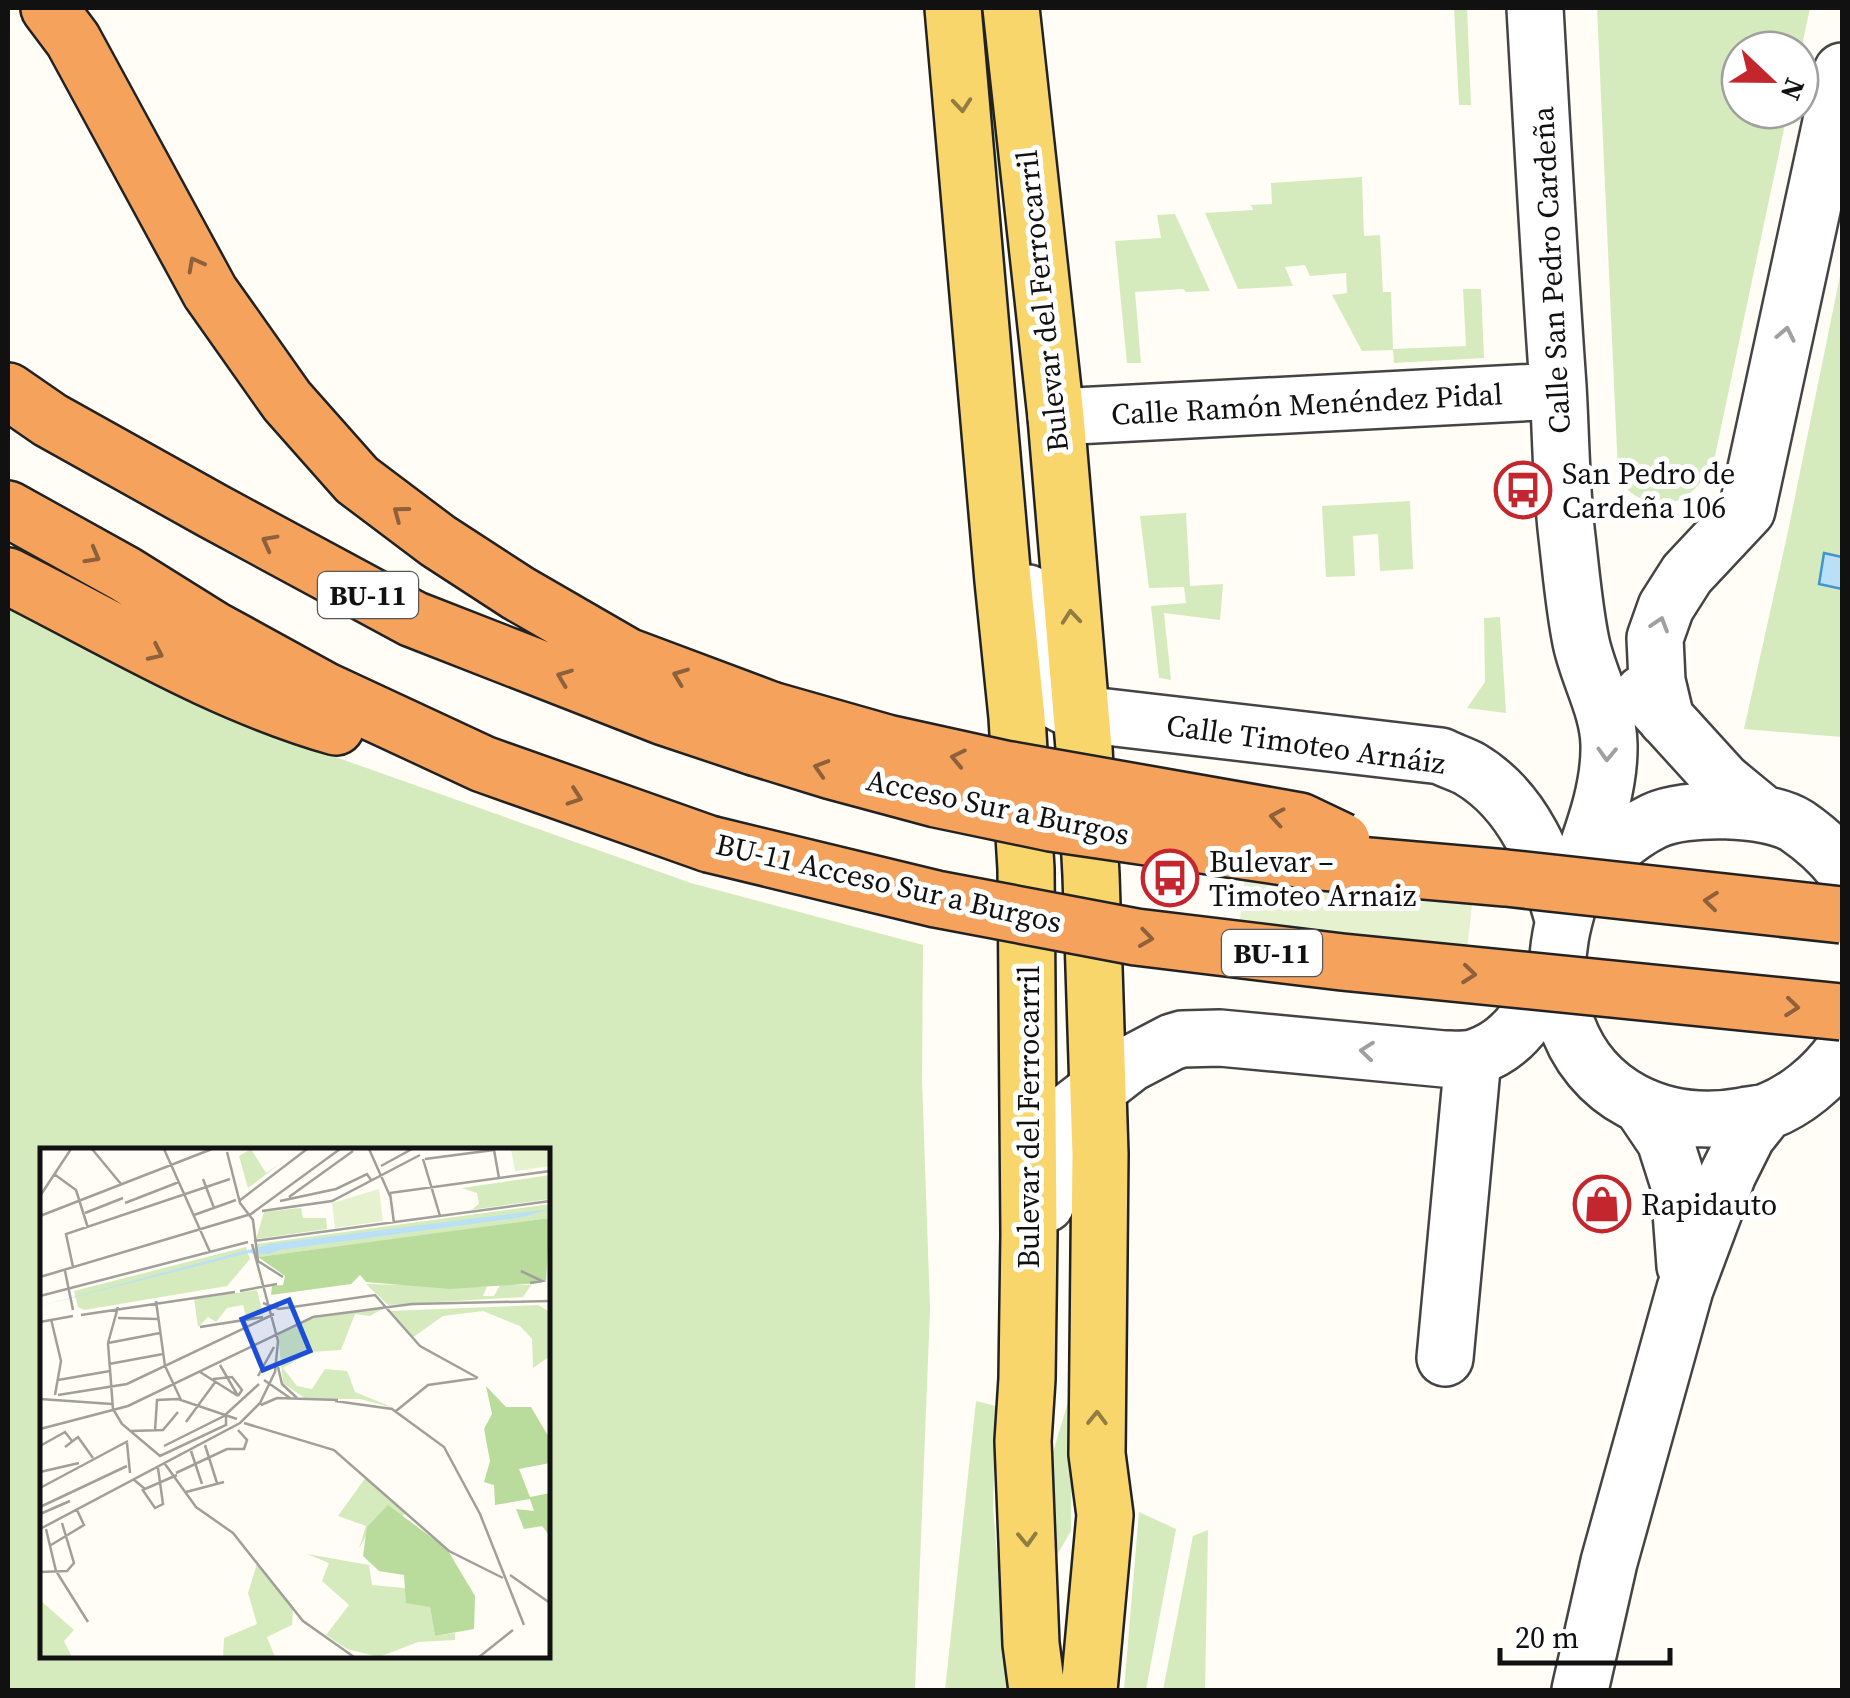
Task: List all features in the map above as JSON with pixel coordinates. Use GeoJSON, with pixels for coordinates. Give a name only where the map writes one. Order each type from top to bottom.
{"type":"FeatureCollection","features":[{"type":"Feature","properties":{"kind":"highway"},"geometry":{"type":"LineString","coordinates":[[48,8],[73,40],[210,292],[287,400],[357,480],[486,572],[762,729],[887,743],[1300,822],[1399,868],[1842,915]]}},
{"type":"Feature","properties":{"kind":"highway","name":"BU-11"},"geometry":{"type":"LineString","coordinates":[[8,391],[50,420],[413,619],[664,716],[762,729]]}},
{"type":"Feature","properties":{"kind":"highway","name":"BU-11 Acceso Sur a Burgos"},"geometry":{"type":"LineString","coordinates":[[8,509],[326,691],[483,764],[709,844],[936,899],[1136,937],[1342,962],[1842,1012]]}},
{"type":"Feature","properties":{"kind":"highway"},"geometry":{"type":"LineString","coordinates":[[8,576],[136,644],[304,718],[483,764]]}},
{"type":"Feature","properties":{"kind":"main road","name":"Bulevar del Ferrocarril"},"geometry":{"type":"LineString","coordinates":[[954,8],[1017,718],[1026,870],[1029,1234],[1024,1442],[1036,1690]]}},
{"type":"Feature","properties":{"kind":"main road","name":"Bulevar del Ferrocarril"},"geometry":{"type":"LineString","coordinates":[[1012,8],[1079,416],[1081,714],[1099,1088],[1097,1454],[1105,1515],[1090,1690]]}},
{"type":"Feature","properties":{"kind":"street","name":"Calle San Pedro Cardeña"},"geometry":{"type":"LineString","coordinates":[[1535,8],[1566,532],[1581,644],[1599,696],[1609,742],[1604,800],[1564,924]]}},
{"type":"Feature","properties":{"kind":"street"},"geometry":{"type":"LineString","coordinates":[[1666,719],[1657,681],[1655,638],[1666,607],[1687,574],[1747,510],[1842,71]]}},
{"type":"Feature","properties":{"kind":"street","name":"Bulevar del Ferrocarril"},"geometry":{"type":"LineString","coordinates":[[969,186],[995,228],[1032,646],[1050,698],[1081,714]]}},
{"type":"Feature","properties":{"kind":"street","name":"Calle Ramón Menéndez Pidal"},"geometry":{"type":"LineString","coordinates":[[1079,416],[1558,391]]}},
{"type":"Feature","properties":{"kind":"street","name":"Calle San Pedro Cardeña"},"geometry":{"type":"LineString","coordinates":[[1574,591],[1614,654],[1723,781],[1800,824],[1842,867]]}},
{"type":"Feature","properties":{"kind":"street","name":"Calle Timoteo Arnáiz"},"geometry":{"type":"LineString","coordinates":[[1081,714],[1441,756],[1471,770],[1520,818],[1550,873],[1564,924],[1563,1015],[1582,1057],[1608,1085],[1642,1107]]}},
{"type":"Feature","properties":{"kind":"street"},"geometry":{"type":"LineString","coordinates":[[1024,1442],[1044,1370],[1046,1172],[1063,1116],[1130,1064],[1182,1039],[1220,1038],[1444,1059],[1473,1058],[1494,1048],[1527,1021],[1564,924],[1614,845],[1656,819],[1705,810],[1800,824]]}},
{"type":"Feature","properties":{"kind":"street"},"geometry":{"type":"LineString","coordinates":[[1642,1107],[1715,1121],[1766,1112],[1828,1071],[1842,1052]]}},
{"type":"Feature","properties":{"kind":"street"},"geometry":{"type":"LineString","coordinates":[[1445,1358],[1473,1058]]}},
{"type":"Feature","properties":{"kind":"street"},"geometry":{"type":"LineString","coordinates":[[1642,1107],[1665,1141],[1679,1185],[1685,1289]]}},
{"type":"Feature","properties":{"kind":"street"},"geometry":{"type":"LineString","coordinates":[[1580,1690],[1609,1562],[1685,1289],[1728,1174],[1746,1136],[1766,1112]]}},
{"type":"Feature","properties":{"kind":"green space"},"geometry":{"type":"Polygon","coordinates":[[[970,8],[992,8],[1007,212],[979,102],[970,8]]]}},
{"type":"Feature","properties":{"kind":"green space"},"geometry":{"type":"Polygon","coordinates":[[[1454,8],[1467,8],[1471,105],[1459,105],[1454,8]]]}},
{"type":"Feature","properties":{"kind":"green space"},"geometry":{"type":"Polygon","coordinates":[[[1597,8],[1810,8],[1805,30],[1720,30],[1720,130],[1784,130],[1715,456],[1696,488],[1667,503],[1636,496],[1618,472],[1597,8]]]}},
{"type":"Feature","properties":{"kind":"green space"},"geometry":{"type":"Polygon","coordinates":[[[1362,177],[1364,236],[1380,235],[1383,292],[1391,292],[1393,349],[1466,346],[1463,289],[1481,289],[1484,358],[1394,363],[1393,350],[1362,351],[1332,295],[1347,293],[1346,273],[1310,276],[1305,265],[1285,267],[1293,286],[1238,289],[1205,213],[1253,210],[1251,205],[1272,204],[1271,183],[1362,177]]]}},
{"type":"Feature","properties":{"kind":"green space"},"geometry":{"type":"Polygon","coordinates":[[[1175,214],[1210,291],[1135,292],[1141,363],[1127,363],[1115,241],[1161,238],[1157,215],[1175,214]]]}},
{"type":"Feature","properties":{"kind":"green space"},"geometry":{"type":"Polygon","coordinates":[[[1842,266],[1842,737],[1744,729],[1787,536],[1842,266]]]}},
{"type":"Feature","properties":{"kind":"green space"},"geometry":{"type":"Polygon","coordinates":[[[1410,501],[1413,569],[1380,571],[1378,534],[1353,536],[1355,576],[1326,577],[1322,506],[1410,501]]]}},
{"type":"Feature","properties":{"kind":"green space"},"geometry":{"type":"Polygon","coordinates":[[[1186,513],[1190,586],[1223,584],[1220,620],[1164,613],[1171,680],[1159,678],[1151,606],[1186,603],[1184,587],[1149,588],[1140,516],[1186,513]]]}},
{"type":"Feature","properties":{"kind":"green space"},"geometry":{"type":"Polygon","coordinates":[[[8,603],[296,743],[691,883],[923,945],[922,1079],[930,1309],[915,1690],[8,1690],[8,603]]]}},
{"type":"Feature","properties":{"kind":"green space"},"geometry":{"type":"Polygon","coordinates":[[[1500,617],[1506,713],[1467,708],[1485,682],[1484,618],[1500,617]]]}},
{"type":"Feature","properties":{"kind":"green space"},"geometry":{"type":"Polygon","coordinates":[[[1251,828],[1478,852],[1462,995],[1234,970],[1251,828]]]}},
{"type":"Feature","properties":{"kind":"green space"},"geometry":{"type":"Polygon","coordinates":[[[1074,1165],[1071,1531],[1047,1572],[1048,1469],[1068,1402],[1074,1165]]]}},
{"type":"Feature","properties":{"kind":"green space"},"geometry":{"type":"Polygon","coordinates":[[[976,1401],[996,1406],[993,1509],[1009,1690],[945,1690],[976,1401]]]}},
{"type":"Feature","properties":{"kind":"green space"},"geometry":{"type":"Polygon","coordinates":[[[1139,1512],[1176,1529],[1146,1690],[1124,1690],[1139,1512]]]}},
{"type":"Feature","properties":{"kind":"green space"},"geometry":{"type":"Polygon","coordinates":[[[1208,1530],[1205,1690],[1163,1690],[1193,1536],[1208,1530]]]}},
{"type":"Feature","properties":{"kind":"water"},"geometry":{"type":"Polygon","coordinates":[[[1824,553],[1842,557],[1842,589],[1819,584],[1824,553]]]}},
{"type":"Feature","properties":{"kind":"place","name":"San Pedro de Cardeña 106"},"geometry":{"type":"Point","coordinates":[1523,490]}},
{"type":"Feature","properties":{"kind":"place","name":"Bulevar – Timoteo Arnaiz"},"geometry":{"type":"Point","coordinates":[1170,878]}},
{"type":"Feature","properties":{"kind":"place","name":"Rapidauto"},"geometry":{"type":"Point","coordinates":[1602,1204]}}]}
